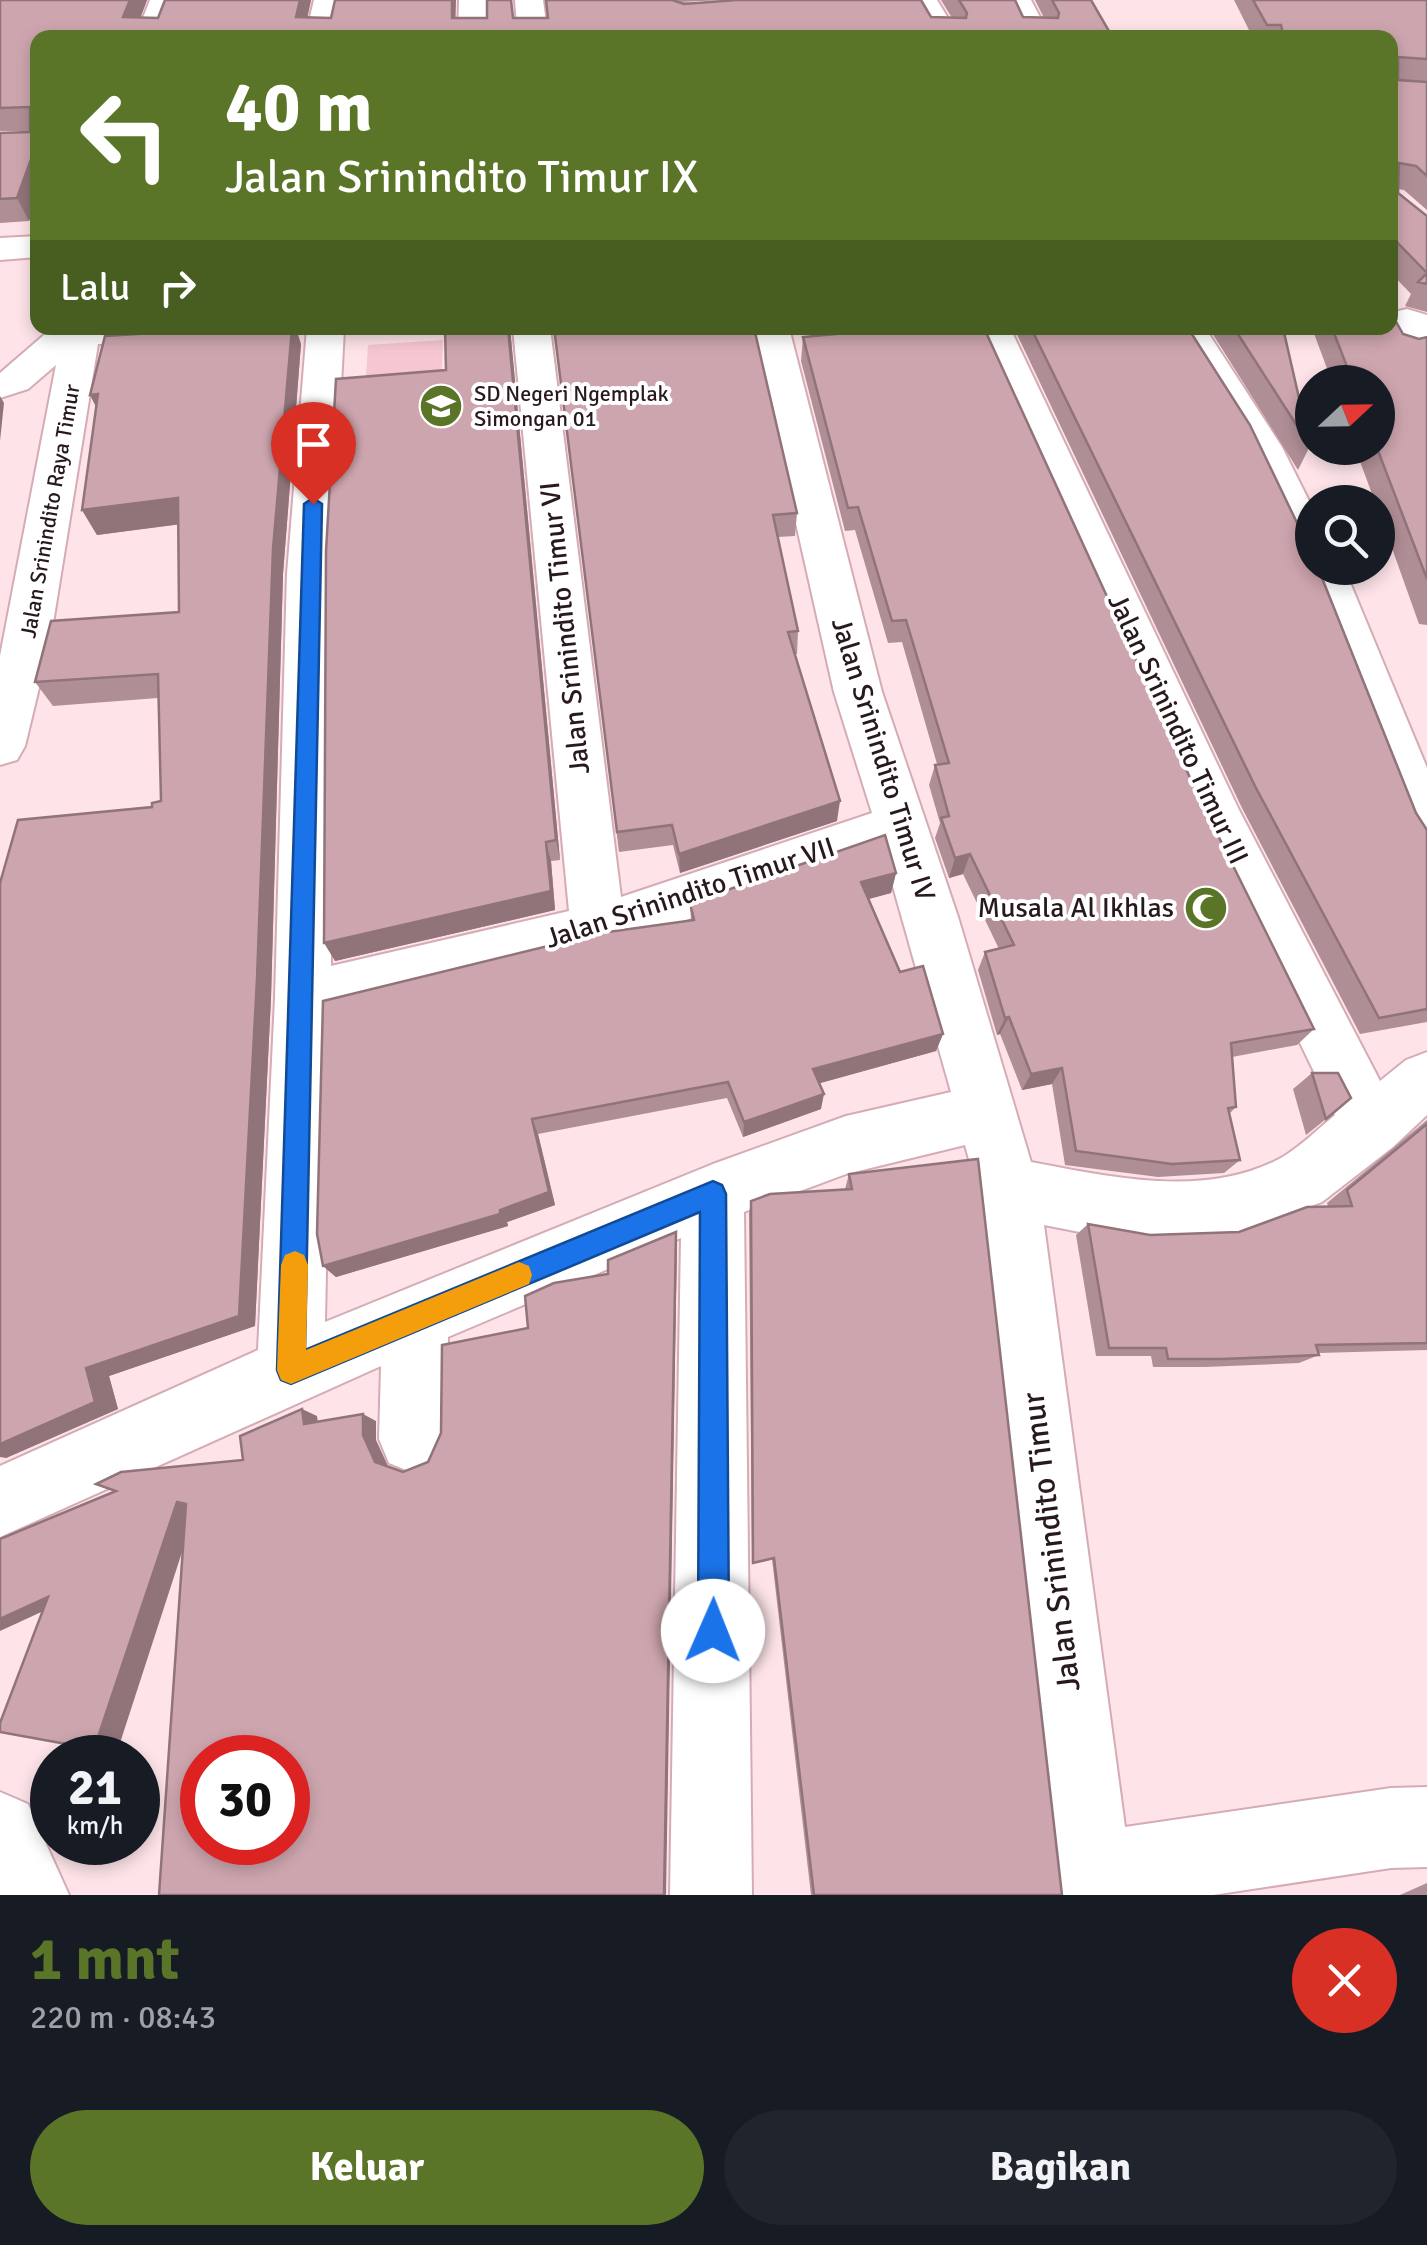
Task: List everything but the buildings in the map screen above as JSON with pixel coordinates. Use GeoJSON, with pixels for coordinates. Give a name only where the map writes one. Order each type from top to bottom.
{"type":"FeatureCollection","features":[{"type":"Feature","properties":{"kind":"street"},"geometry":{"type":"LineString","coordinates":[[152,30],[164,0]]}},
{"type":"Feature","properties":{"kind":"street"},"geometry":{"type":"LineString","coordinates":[[321,30],[328,0]]}},
{"type":"Feature","properties":{"kind":"street"},"geometry":{"type":"LineString","coordinates":[[472,30],[473,0]]}},
{"type":"Feature","properties":{"kind":"street"},"geometry":{"type":"LineString","coordinates":[[529,0],[531,30]]}},
{"type":"Feature","properties":{"kind":"street"},"geometry":{"type":"LineString","coordinates":[[924,0],[941,30]]}},
{"type":"Feature","properties":{"kind":"street"},"geometry":{"type":"LineString","coordinates":[[1017,0],[1033,30]]}},
{"type":"Feature","properties":{"kind":"street"},"geometry":{"type":"LineString","coordinates":[[0,249],[30,247]]}},
{"type":"Feature","properties":{"kind":"street"},"geometry":{"type":"LineString","coordinates":[[0,386],[17,381],[36,368],[51,345],[68,335]]}},
{"type":"Feature","properties":{"kind":"street","name":"Jalan Srinindito Raya Timur"},"geometry":{"type":"LineString","coordinates":[[0,746],[27,642],[81,335]]}},
{"type":"Feature","properties":{"kind":"street"},"geometry":{"type":"LineString","coordinates":[[291,1370],[303,998],[308,574],[294,335]]}},
{"type":"Feature","properties":{"kind":"street","name":"Jalan Srinindito Timur VI"},"geometry":{"type":"LineString","coordinates":[[532,335],[598,928]]}},
{"type":"Feature","properties":{"kind":"street","name":"Jalan Srinindito Timur IV"},"geometry":{"type":"LineString","coordinates":[[773,335],[858,692],[988,1111],[1008,1188]]}},
{"type":"Feature","properties":{"kind":"street","name":"Jalan Srinindito Timur III"},"geometry":{"type":"LineString","coordinates":[[995,335],[1214,812],[1372,1127]]}},
{"type":"Feature","properties":{"kind":"street"},"geometry":{"type":"LineString","coordinates":[[1191,335],[1262,447],[1295,514]]}},
{"type":"Feature","properties":{"kind":"street"},"geometry":{"type":"LineString","coordinates":[[1329,585],[1427,831]]}},
{"type":"Feature","properties":{"kind":"street","name":"Jalan Srinindito Timur VII"},"geometry":{"type":"LineString","coordinates":[[303,998],[598,928],[900,824]]}},
{"type":"Feature","properties":{"kind":"street"},"geometry":{"type":"LineString","coordinates":[[1008,1188],[1136,1212],[1222,1209],[1300,1181],[1372,1127],[1427,1078]]}},
{"type":"Feature","properties":{"kind":"street"},"geometry":{"type":"LineString","coordinates":[[0,1502],[291,1370],[713,1194],[846,1145],[988,1111]]}},
{"type":"Feature","properties":{"kind":"street","name":"Jalan Srinindito Timur"},"geometry":{"type":"LineString","coordinates":[[1008,1188],[1092,1884]]}},
{"type":"Feature","properties":{"kind":"street"},"geometry":{"type":"LineString","coordinates":[[711,1895],[713,1194]]}},
{"type":"Feature","properties":{"kind":"street"},"geometry":{"type":"LineString","coordinates":[[413,1439],[415,1319]]}},
{"type":"Feature","properties":{"kind":"street"},"geometry":{"type":"LineString","coordinates":[[1092,1884],[1392,1828],[1427,1827]]}},
{"type":"Feature","properties":{"kind":"street"},"geometry":{"type":"LineString","coordinates":[[0,1832],[28,1895]]}},
{"type":"Feature","properties":{"kind":"shaded area"},"geometry":{"type":"Polygon","coordinates":[[[443,340],[441,388],[365,393],[368,345],[443,340]]]}},
{"type":"Feature","properties":{"kind":"slow traffic"},"geometry":{"type":"LineString","coordinates":[[295,1265],[291,1370],[519,1275]]}},
{"type":"Feature","properties":{"kind":"place","name":"SD Negeri Ngemplak Simongan 01"},"geometry":{"type":"Point","coordinates":[441,406]}},
{"type":"Feature","properties":{"kind":"place","name":"Musala Al Ikhlas"},"geometry":{"type":"Point","coordinates":[1206,908]}},
{"type":"Feature","properties":{"kind":"route"},"geometry":{"type":"LineString","coordinates":[[313,504],[308,574],[303,998],[291,1370],[713,1194],[713,1631]]}}]}
